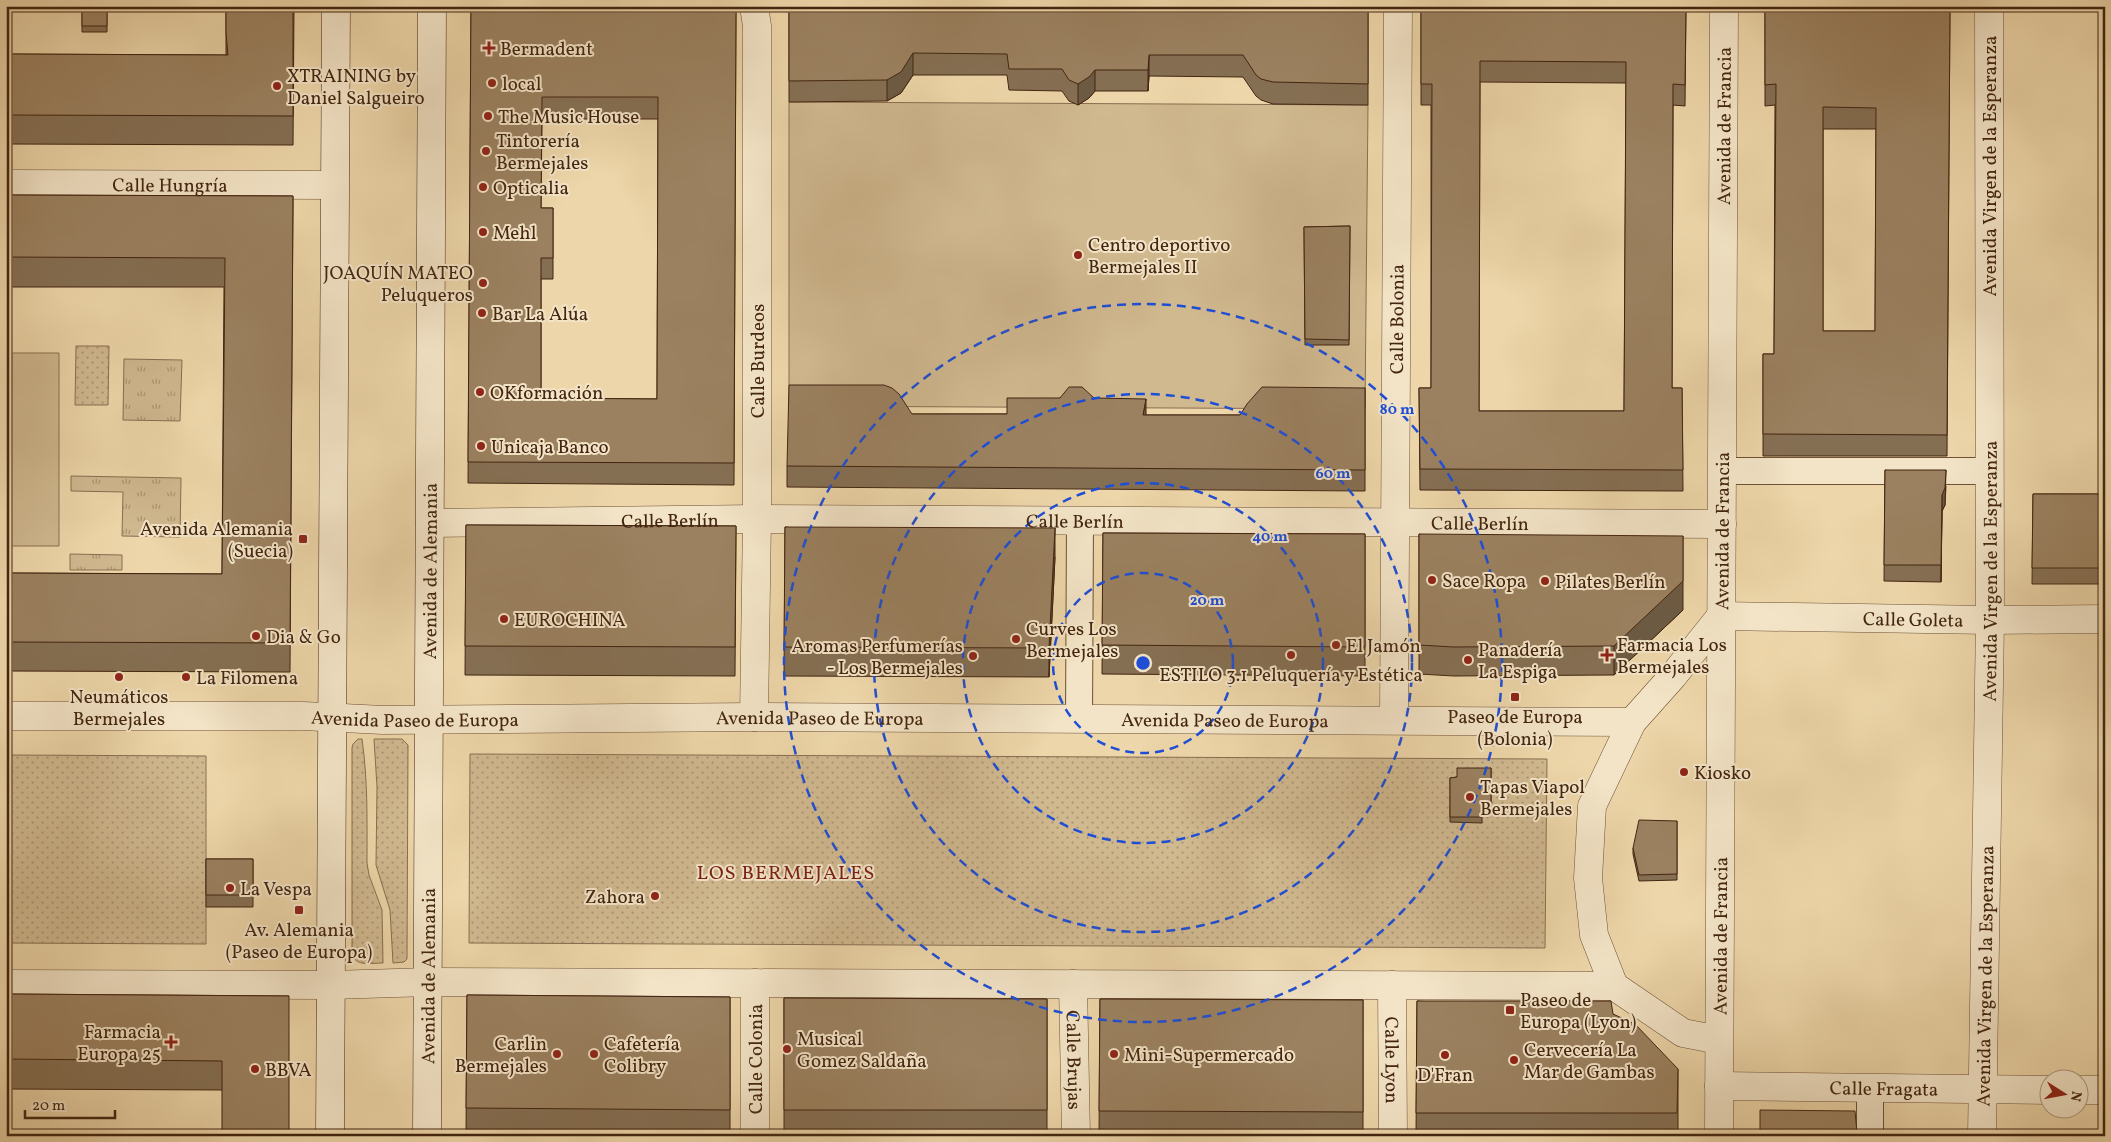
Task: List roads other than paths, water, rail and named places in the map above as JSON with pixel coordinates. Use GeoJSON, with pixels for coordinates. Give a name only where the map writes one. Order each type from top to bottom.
{"type":"FeatureCollection","features":[{"type":"Feature","properties":{"kind":"street"},"geometry":{"type":"LineString","coordinates":[[330,1136],[336,6]]}},
{"type":"Feature","properties":{"kind":"street","name":"Avenida de Alemania"},"geometry":{"type":"LineString","coordinates":[[427,1136],[432,6]]}},
{"type":"Feature","properties":{"kind":"street","name":"Calle Burdeos"},"geometry":{"type":"LineString","coordinates":[[754,6],[757,26],[757,520],[754,717]]}},
{"type":"Feature","properties":{"kind":"street","name":"Calle Bolonia"},"geometry":{"type":"LineString","coordinates":[[1394,720],[1397,522],[1398,6]]}},
{"type":"Feature","properties":{"kind":"street","name":"Avenida de Francia"},"geometry":{"type":"LineString","coordinates":[[1719,1136],[1724,6]]}},
{"type":"Feature","properties":{"kind":"street","name":"Avenida Virgen de la Esperanza"},"geometry":{"type":"LineString","coordinates":[[1982,1136],[1990,620],[1989,6]]}},
{"type":"Feature","properties":{"kind":"street","name":"Calle Hungría"},"geometry":{"type":"LineString","coordinates":[[6,184],[334,185]]}},
{"type":"Feature","properties":{"kind":"street"},"geometry":{"type":"LineString","coordinates":[[1722,471],[1990,471]]}},
{"type":"Feature","properties":{"kind":"street","name":"Calle Berlín"},"geometry":{"type":"LineString","coordinates":[[430,523],[757,520],[1722,524]]}},
{"type":"Feature","properties":{"kind":"street"},"geometry":{"type":"LineString","coordinates":[[1079,718],[1080,521]]}},
{"type":"Feature","properties":{"kind":"street"},"geometry":{"type":"LineString","coordinates":[[1614,986],[1594,936],[1588,878],[1592,806],[1632,722],[1673,676],[1721,616]]}},
{"type":"Feature","properties":{"kind":"street","name":"Calle Goleta"},"geometry":{"type":"LineString","coordinates":[[1721,616],[1990,620],[2105,619]]}},
{"type":"Feature","properties":{"kind":"street","name":"Avenida Paseo de Europa"},"geometry":{"type":"LineString","coordinates":[[6,716],[428,719],[1079,718],[1632,722]]}},
{"type":"Feature","properties":{"kind":"street"},"geometry":{"type":"LineString","coordinates":[[6,984],[331,985],[429,982],[1614,986],[1683,1032],[1719,1040]]}},
{"type":"Feature","properties":{"kind":"street","name":"Calle Colonia"},"geometry":{"type":"LineString","coordinates":[[755,983],[755,1136]]}},
{"type":"Feature","properties":{"kind":"street","name":"Calle Brujas"},"geometry":{"type":"LineString","coordinates":[[1073,984],[1076,1136]]}},
{"type":"Feature","properties":{"kind":"street","name":"Calle Lyon"},"geometry":{"type":"LineString","coordinates":[[1392,985],[1392,1136]]}},
{"type":"Feature","properties":{"kind":"street","name":"Calle Fragata"},"geometry":{"type":"LineString","coordinates":[[1719,1086],[2038,1090]]}},
{"type":"Feature","properties":{"kind":"street"},"geometry":{"type":"LineString","coordinates":[[1870,1088],[1870,1136]]}},
{"type":"Feature","properties":{"kind":"street"},"geometry":{"type":"LineString","coordinates":[[2088,1090],[2105,1090]]}},
{"type":"Feature","properties":{"kind":"place","name":"Bermadent"},"geometry":{"type":"Point","coordinates":[489,48]}},
{"type":"Feature","properties":{"kind":"place","name":"local"},"geometry":{"type":"Point","coordinates":[492,83]}},
{"type":"Feature","properties":{"kind":"place","name":"XTRAINING by Daniel Salgueiro"},"geometry":{"type":"Point","coordinates":[277,86]}},
{"type":"Feature","properties":{"kind":"place","name":"The Music House"},"geometry":{"type":"Point","coordinates":[488,116]}},
{"type":"Feature","properties":{"kind":"place","name":"Tintorería Bermejales"},"geometry":{"type":"Point","coordinates":[486,151]}},
{"type":"Feature","properties":{"kind":"place","name":"Opticalia"},"geometry":{"type":"Point","coordinates":[483,187]}},
{"type":"Feature","properties":{"kind":"place","name":"Mehl"},"geometry":{"type":"Point","coordinates":[483,232]}},
{"type":"Feature","properties":{"kind":"place","name":"Centro deportivo Bermejales II"},"geometry":{"type":"Point","coordinates":[1078,255]}},
{"type":"Feature","properties":{"kind":"place","name":"JOAQUÍN MATEO Peluqueros"},"geometry":{"type":"Point","coordinates":[483,283]}},
{"type":"Feature","properties":{"kind":"place","name":"Bar La Alúa"},"geometry":{"type":"Point","coordinates":[482,313]}},
{"type":"Feature","properties":{"kind":"place","name":"OKformación"},"geometry":{"type":"Point","coordinates":[480,392]}},
{"type":"Feature","properties":{"kind":"place","name":"Unicaja Banco"},"geometry":{"type":"Point","coordinates":[481,446]}},
{"type":"Feature","properties":{"kind":"place","name":"Avenida Alemania (Suecia)"},"geometry":{"type":"Point","coordinates":[303,539]}},
{"type":"Feature","properties":{"kind":"place","name":"Sace Ropa"},"geometry":{"type":"Point","coordinates":[1432,580]}},
{"type":"Feature","properties":{"kind":"place","name":"Pilates Berlín"},"geometry":{"type":"Point","coordinates":[1545,581]}},
{"type":"Feature","properties":{"kind":"place","name":"EUROCHINA"},"geometry":{"type":"Point","coordinates":[504,619]}},
{"type":"Feature","properties":{"kind":"place","name":"Dia & Go"},"geometry":{"type":"Point","coordinates":[256,636]}},
{"type":"Feature","properties":{"kind":"place","name":"Curves Los Bermejales"},"geometry":{"type":"Point","coordinates":[1016,639]}},
{"type":"Feature","properties":{"kind":"place","name":"El Jamón"},"geometry":{"type":"Point","coordinates":[1336,645]}},
{"type":"Feature","properties":{"kind":"place","name":"ESTILO 3.1 Peluquería y Estética"},"geometry":{"type":"Point","coordinates":[1291,655]}},
{"type":"Feature","properties":{"kind":"place","name":"Farmacia Los Bermejales"},"geometry":{"type":"Point","coordinates":[1607,655]}},
{"type":"Feature","properties":{"kind":"place","name":"Aromas Perfumerías - Los Bermejales"},"geometry":{"type":"Point","coordinates":[973,656]}},
{"type":"Feature","properties":{"kind":"place","name":"Panadería La Espiga"},"geometry":{"type":"Point","coordinates":[1468,660]}},
{"type":"Feature","properties":{"kind":"place","name":"Neumáticos Bermejales"},"geometry":{"type":"Point","coordinates":[119,677]}},
{"type":"Feature","properties":{"kind":"place","name":"La Filomena"},"geometry":{"type":"Point","coordinates":[186,677]}},
{"type":"Feature","properties":{"kind":"place","name":"Paseo de Europa (Bolonia)"},"geometry":{"type":"Point","coordinates":[1515,697]}},
{"type":"Feature","properties":{"kind":"place","name":"Kiosko"},"geometry":{"type":"Point","coordinates":[1684,772]}},
{"type":"Feature","properties":{"kind":"place","name":"Tapas Viapol Bermejales"},"geometry":{"type":"Point","coordinates":[1470,797]}},
{"type":"Feature","properties":{"kind":"place","name":"La Vespa"},"geometry":{"type":"Point","coordinates":[230,888]}},
{"type":"Feature","properties":{"kind":"place","name":"Zahora"},"geometry":{"type":"Point","coordinates":[655,896]}},
{"type":"Feature","properties":{"kind":"place","name":"Av. Alemania (Paseo de Europa)"},"geometry":{"type":"Point","coordinates":[299,910]}},
{"type":"Feature","properties":{"kind":"place","name":"Paseo de Europa (Lyon)"},"geometry":{"type":"Point","coordinates":[1510,1010]}},
{"type":"Feature","properties":{"kind":"place","name":"Farmacia Europa 25"},"geometry":{"type":"Point","coordinates":[171,1042]}},
{"type":"Feature","properties":{"kind":"place","name":"Musical Gomez Saldaña"},"geometry":{"type":"Point","coordinates":[787,1049]}},
{"type":"Feature","properties":{"kind":"place","name":"Carlin Bermejales"},"geometry":{"type":"Point","coordinates":[557,1054]}},
{"type":"Feature","properties":{"kind":"place","name":"Cafetería Colibry"},"geometry":{"type":"Point","coordinates":[594,1054]}},
{"type":"Feature","properties":{"kind":"place","name":"Mini-Supermercado"},"geometry":{"type":"Point","coordinates":[1114,1054]}},
{"type":"Feature","properties":{"kind":"place","name":"D'Fran"},"geometry":{"type":"Point","coordinates":[1445,1055]}},
{"type":"Feature","properties":{"kind":"place","name":"Cervecería La Mar de Gambas"},"geometry":{"type":"Point","coordinates":[1514,1060]}},
{"type":"Feature","properties":{"kind":"place","name":"BBVA"},"geometry":{"type":"Point","coordinates":[255,1069]}},
{"type":"Feature","properties":{"kind":"district","name":"LOS BERMEJALES"},"geometry":{"type":"Point","coordinates":[786,872]}}]}
